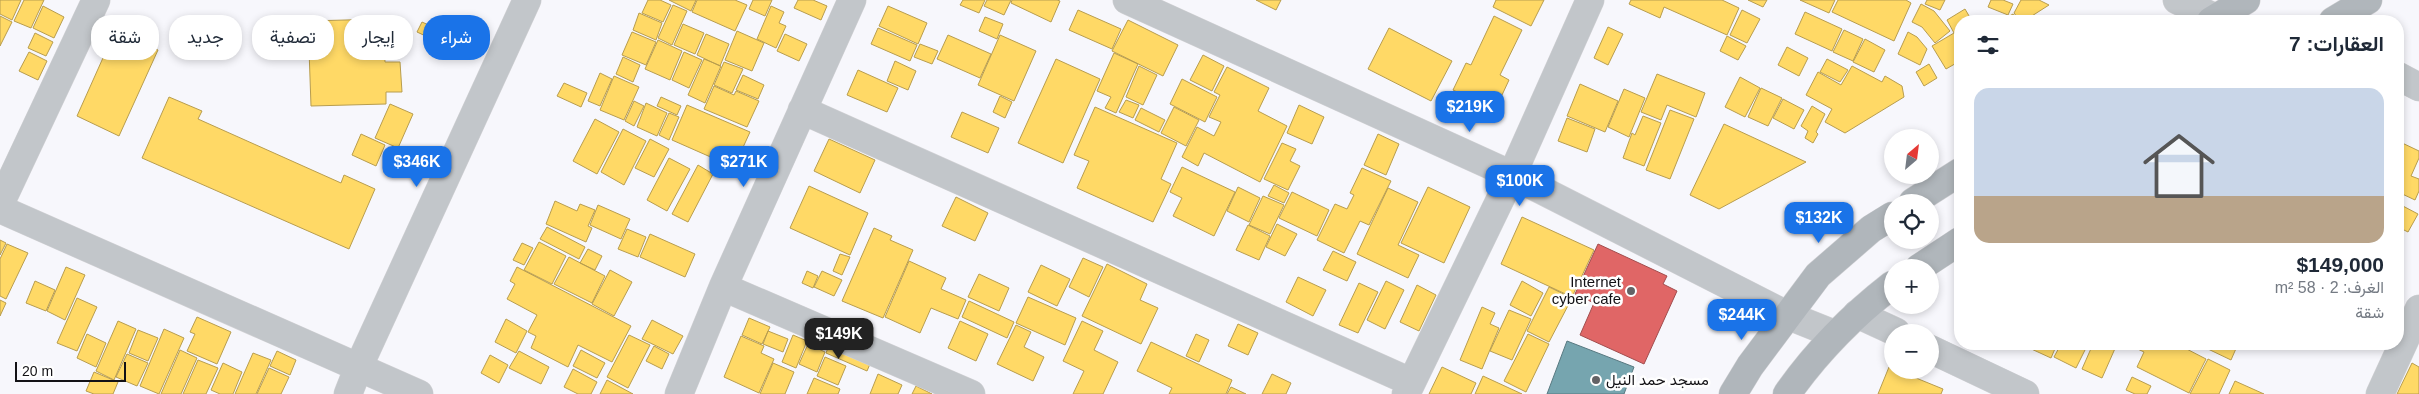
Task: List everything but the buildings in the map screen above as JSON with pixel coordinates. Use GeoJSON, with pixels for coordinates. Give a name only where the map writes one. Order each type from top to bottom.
{"type":"FeatureCollection","features":[{"type":"Feature","properties":{"kind":"main road"},"geometry":{"type":"LineString","coordinates":[[2221,15],[2246,0]]}},
{"type":"Feature","properties":{"kind":"main road"},"geometry":{"type":"LineString","coordinates":[[2343,15],[2368,0]]}},
{"type":"Feature","properties":{"kind":"main road"},"geometry":{"type":"LineString","coordinates":[[1926,194],[1954,176]]}},
{"type":"Feature","properties":{"kind":"main road"},"geometry":{"type":"LineString","coordinates":[[1733,394],[1750,366],[1818,275],[1871,229],[1884,221]]}},
{"type":"Feature","properties":{"kind":"main road"},"geometry":{"type":"LineString","coordinates":[[1933,259],[1954,245]]}},
{"type":"Feature","properties":{"kind":"main road"},"geometry":{"type":"LineString","coordinates":[[1787,394],[1804,369],[1834,334],[1884,292]]}},
{"type":"Feature","properties":{"kind":"street"},"geometry":{"type":"LineString","coordinates":[[0,204],[96,0]]}},
{"type":"Feature","properties":{"kind":"street"},"geometry":{"type":"LineString","coordinates":[[348,394],[359,366],[527,0]]}},
{"type":"Feature","properties":{"kind":"street"},"geometry":{"type":"LineString","coordinates":[[679,394],[723,287],[852,0]]}},
{"type":"Feature","properties":{"kind":"street"},"geometry":{"type":"LineString","coordinates":[[1127,0],[1512,176],[1789,316],[1834,334]]}},
{"type":"Feature","properties":{"kind":"street"},"geometry":{"type":"LineString","coordinates":[[802,110],[1408,388],[1512,176],[1590,0]]}},
{"type":"Feature","properties":{"kind":"street"},"geometry":{"type":"LineString","coordinates":[[2177,0],[2204,15]]}},
{"type":"Feature","properties":{"kind":"street"},"geometry":{"type":"LineString","coordinates":[[2404,79],[2419,87]]}},
{"type":"Feature","properties":{"kind":"street"},"geometry":{"type":"LineString","coordinates":[[0,209],[419,394]]}},
{"type":"Feature","properties":{"kind":"street"},"geometry":{"type":"LineString","coordinates":[[723,287],[971,394]]}},
{"type":"Feature","properties":{"kind":"street"},"geometry":{"type":"LineString","coordinates":[[2404,342],[2419,309]]}},
{"type":"Feature","properties":{"kind":"street"},"geometry":{"type":"LineString","coordinates":[[1857,314],[1884,326]]}},
{"type":"Feature","properties":{"kind":"street"},"geometry":{"type":"LineString","coordinates":[[2380,394],[2400,350]]}},
{"type":"Feature","properties":{"kind":"street"},"geometry":{"type":"LineString","coordinates":[[1939,353],[2025,394]]}},
{"type":"Feature","properties":{"kind":"place","name":"Internet cyber cafe"},"geometry":{"type":"Point","coordinates":[1631,291]}},
{"type":"Feature","properties":{"kind":"place","name":"مسجد حمد النيل"},"geometry":{"type":"Point","coordinates":[1596,380]}}]}
